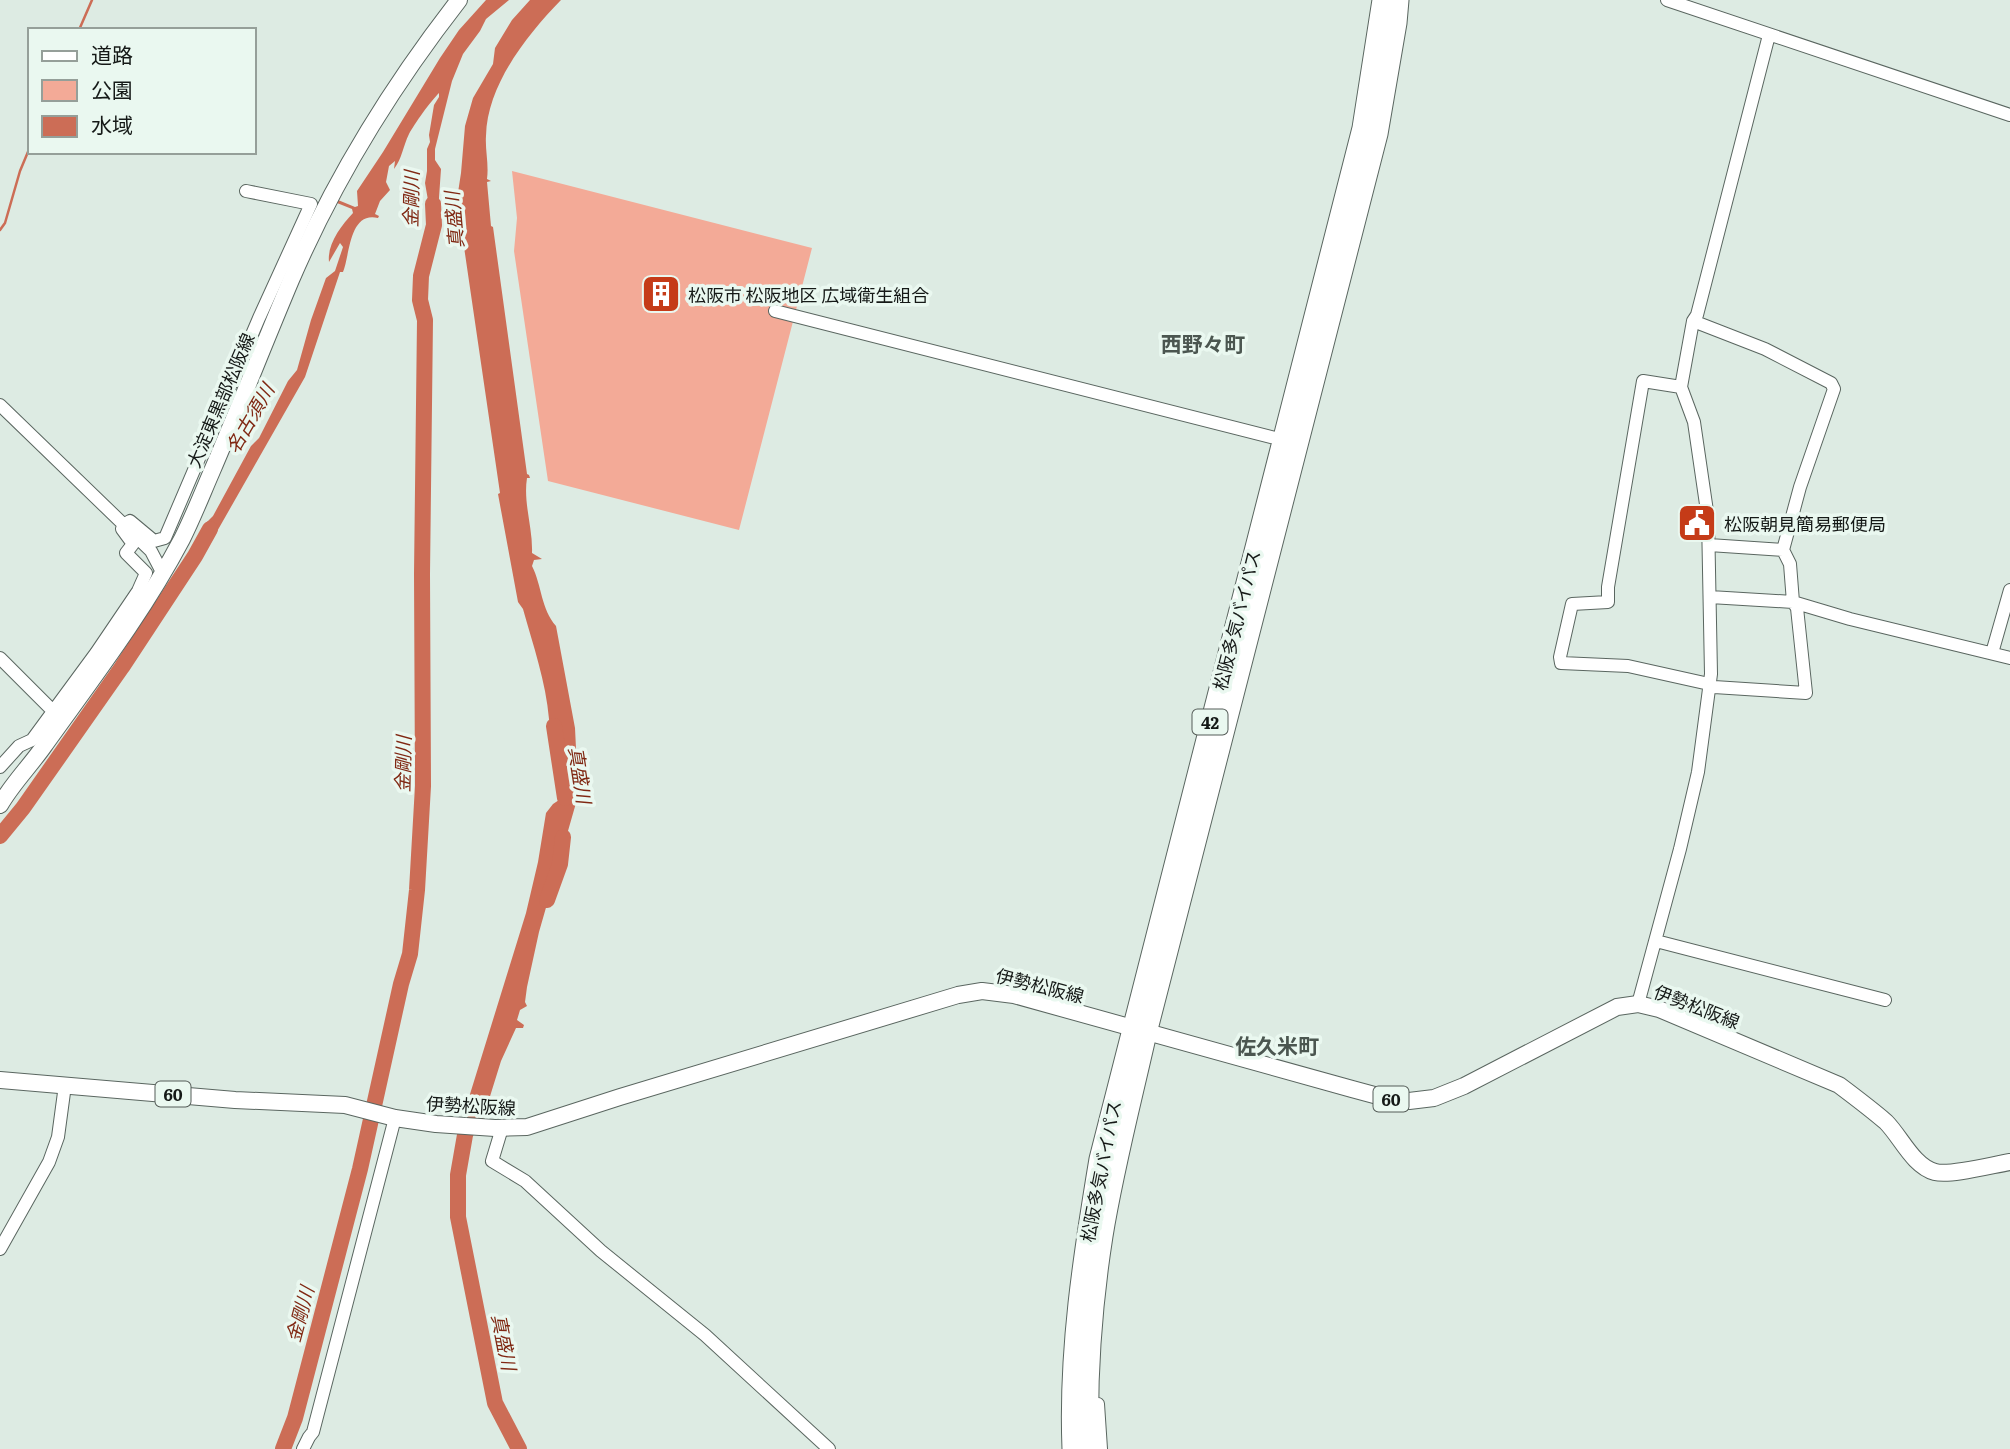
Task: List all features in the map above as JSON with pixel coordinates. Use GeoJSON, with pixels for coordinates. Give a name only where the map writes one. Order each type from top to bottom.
{"type":"FeatureCollection","features":[{"type":"Feature","properties":{"kind":"highway","name":"松阪多気バイパス"},"geometry":{"type":"LineString","coordinates":[[1072,1449],[1071,1415],[1077,1302],[1099,1159],[1139,1030],[1290,441],[1362,128],[1382,0]]}},
{"type":"Feature","properties":{"kind":"highway","name":"松阪多気バイパス"},"geometry":{"type":"LineString","coordinates":[[1290,441],[1378,134],[1399,0]]}},
{"type":"Feature","properties":{"kind":"highway","name":"松阪多気バイパス"},"geometry":{"type":"LineString","coordinates":[[1089,1449],[1094,1305],[1139,1030]]}},
{"type":"Feature","properties":{"kind":"main road","name":"大淀東黒部松阪線"},"geometry":{"type":"LineString","coordinates":[[0,805],[5,785],[33,762],[95,677],[128,629],[183,538],[262,341],[321,213],[354,153],[422,48],[459,0]]}},
{"type":"Feature","properties":{"kind":"main road","name":"伊勢松阪線"},"geometry":{"type":"LineString","coordinates":[[0,1080],[235,1100],[345,1105],[395,1118],[498,1128],[527,1127],[973,991],[990,991],[1014,995],[1389,1099],[1409,1101],[1434,1098],[1464,1086],[1617,1007],[1639,1004],[1659,1009],[1839,1085],[1888,1124],[1919,1163],[1927,1169],[1937,1173],[1953,1172],[2010,1162]]}},
{"type":"Feature","properties":{"kind":"street"},"geometry":{"type":"LineString","coordinates":[[1667,0],[2010,115]]}},
{"type":"Feature","properties":{"kind":"street"},"geometry":{"type":"LineString","coordinates":[[1639,1004],[1698,772],[1709,684],[1711,634],[1708,518],[1694,422],[1681,387],[1693,321],[1697,315],[1769,35]]}},
{"type":"Feature","properties":{"kind":"street"},"geometry":{"type":"LineString","coordinates":[[123,525],[130,521],[154,541],[165,538],[311,204],[246,191]]}},
{"type":"Feature","properties":{"kind":"street"},"geometry":{"type":"LineString","coordinates":[[775,311],[1126,404],[1290,441]]}},
{"type":"Feature","properties":{"kind":"street"},"geometry":{"type":"LineString","coordinates":[[245,353],[262,341],[259,318]]}},
{"type":"Feature","properties":{"kind":"street"},"geometry":{"type":"LineString","coordinates":[[1681,387],[1643,381],[1608,587],[1608,602],[1572,604],[1561,663],[1628,666],[1714,687],[1806,693],[1790,564],[1783,550],[1800,487],[1834,389],[1832,383],[1765,349],[1693,321]]}},
{"type":"Feature","properties":{"kind":"street"},"geometry":{"type":"LineString","coordinates":[[0,405],[150,551],[162,572]]}},
{"type":"Feature","properties":{"kind":"street"},"geometry":{"type":"LineString","coordinates":[[0,767],[19,746],[32,740],[138,591],[146,573],[126,553],[133,544],[122,529],[123,525]]}},
{"type":"Feature","properties":{"kind":"street"},"geometry":{"type":"LineString","coordinates":[[1709,545],[1783,550]]}},
{"type":"Feature","properties":{"kind":"street"},"geometry":{"type":"LineString","coordinates":[[1992,653],[2010,590]]}},
{"type":"Feature","properties":{"kind":"street"},"geometry":{"type":"LineString","coordinates":[[1710,597],[1760,592],[2010,658]]}},
{"type":"Feature","properties":{"kind":"street"},"geometry":{"type":"LineString","coordinates":[[0,658],[52,710]]}},
{"type":"Feature","properties":{"kind":"street"},"geometry":{"type":"LineString","coordinates":[[1656,941],[1885,1000]]}},
{"type":"Feature","properties":{"kind":"street"},"geometry":{"type":"LineString","coordinates":[[0,1249],[49,1162],[58,1138],[65,1085]]}},
{"type":"Feature","properties":{"kind":"street"},"geometry":{"type":"LineString","coordinates":[[303,1449],[313,1432],[395,1118]]}},
{"type":"Feature","properties":{"kind":"street"},"geometry":{"type":"LineString","coordinates":[[498,1128],[492,1161],[525,1181],[601,1251],[705,1335],[829,1449]]}},
{"type":"Feature","properties":{"kind":"street"},"geometry":{"type":"LineString","coordinates":[[1101,1449],[1097,1410],[1102,1311],[1111,1231],[1107,1215]]}},
{"type":"Feature","properties":{"kind":"green space"},"geometry":{"type":"Polygon","coordinates":[[[512,171],[812,248],[739,530],[548,481],[514,251],[517,218],[512,171]]]}},
{"type":"Feature","properties":{"kind":"water"},"geometry":{"type":"Polygon","coordinates":[[[486,0],[509,0],[486,19],[463,54],[452,81],[435,149],[435,160],[441,169],[437,226],[430,224],[425,183],[429,135],[439,93],[412,129],[397,165],[394,169],[395,161],[389,166],[386,182],[390,190],[380,201],[375,214],[378,218],[361,221],[352,236],[343,272],[340,272],[305,377],[207,549],[195,543],[251,446],[259,438],[288,381],[297,370],[326,278],[335,271],[343,247],[340,243],[329,262],[330,249],[340,229],[353,213],[352,209],[337,203],[338,200],[358,206],[357,191],[440,58],[459,30],[486,0]]]}},
{"type":"Feature","properties":{"kind":"water"},"geometry":{"type":"Polygon","coordinates":[[[530,0],[561,0],[511,62],[493,98],[486,136],[487,179],[491,181],[487,182],[527,474],[530,478],[527,478],[526,497],[532,553],[542,559],[534,560],[532,566],[544,605],[556,626],[575,728],[576,803],[539,932],[527,987],[527,1006],[520,1010],[517,1020],[524,1025],[523,1028],[516,1028],[501,1061],[482,1122],[462,1120],[526,913],[546,813],[562,798],[563,779],[562,760],[550,724],[539,664],[523,609],[518,602],[498,494],[500,493],[457,199],[465,126],[473,98],[493,64],[495,48],[512,20],[530,0]]]}},
{"type":"Feature","properties":{"kind":"waterway"},"geometry":{"type":"LineString","coordinates":[[80,28],[92,0]]}},
{"type":"Feature","properties":{"kind":"waterway"},"geometry":{"type":"LineString","coordinates":[[0,230],[5,223],[28,152]]}},
{"type":"Feature","properties":{"kind":"waterway","name":"金剛川"},"geometry":{"type":"LineString","coordinates":[[283,1449],[295,1418],[360,1169],[410,954],[423,786],[425,320],[420,300],[421,276],[434,225],[433,204]]}},
{"type":"Feature","properties":{"kind":"waterway","name":"名古須川"},"geometry":{"type":"LineString","coordinates":[[0,836],[23,808],[122,667],[210,529]]}},
{"type":"Feature","properties":{"kind":"waterway","name":"真盛川"},"geometry":{"type":"LineString","coordinates":[[554,726],[565,798]]}},
{"type":"Feature","properties":{"kind":"waterway","name":"真盛川"},"geometry":{"type":"LineString","coordinates":[[547,900],[560,864],[563,837]]}},
{"type":"Feature","properties":{"kind":"waterway","name":"真盛川"},"geometry":{"type":"LineString","coordinates":[[472,1116],[465,1135],[458,1175],[458,1217],[495,1403],[519,1449]]}},
{"type":"Feature","properties":{"kind":"place","name":"松阪市 松阪地区 広域衛生組合"},"geometry":{"type":"Point","coordinates":[661,294]}},
{"type":"Feature","properties":{"kind":"place","name":"松阪朝見簡易郵便局"},"geometry":{"type":"Point","coordinates":[1697,523]}},
{"type":"Feature","properties":{"kind":"district","name":"西野々町"},"geometry":{"type":"Point","coordinates":[1203,342]}},
{"type":"Feature","properties":{"kind":"district","name":"佐久米町"},"geometry":{"type":"Point","coordinates":[1277,1044]}}]}
